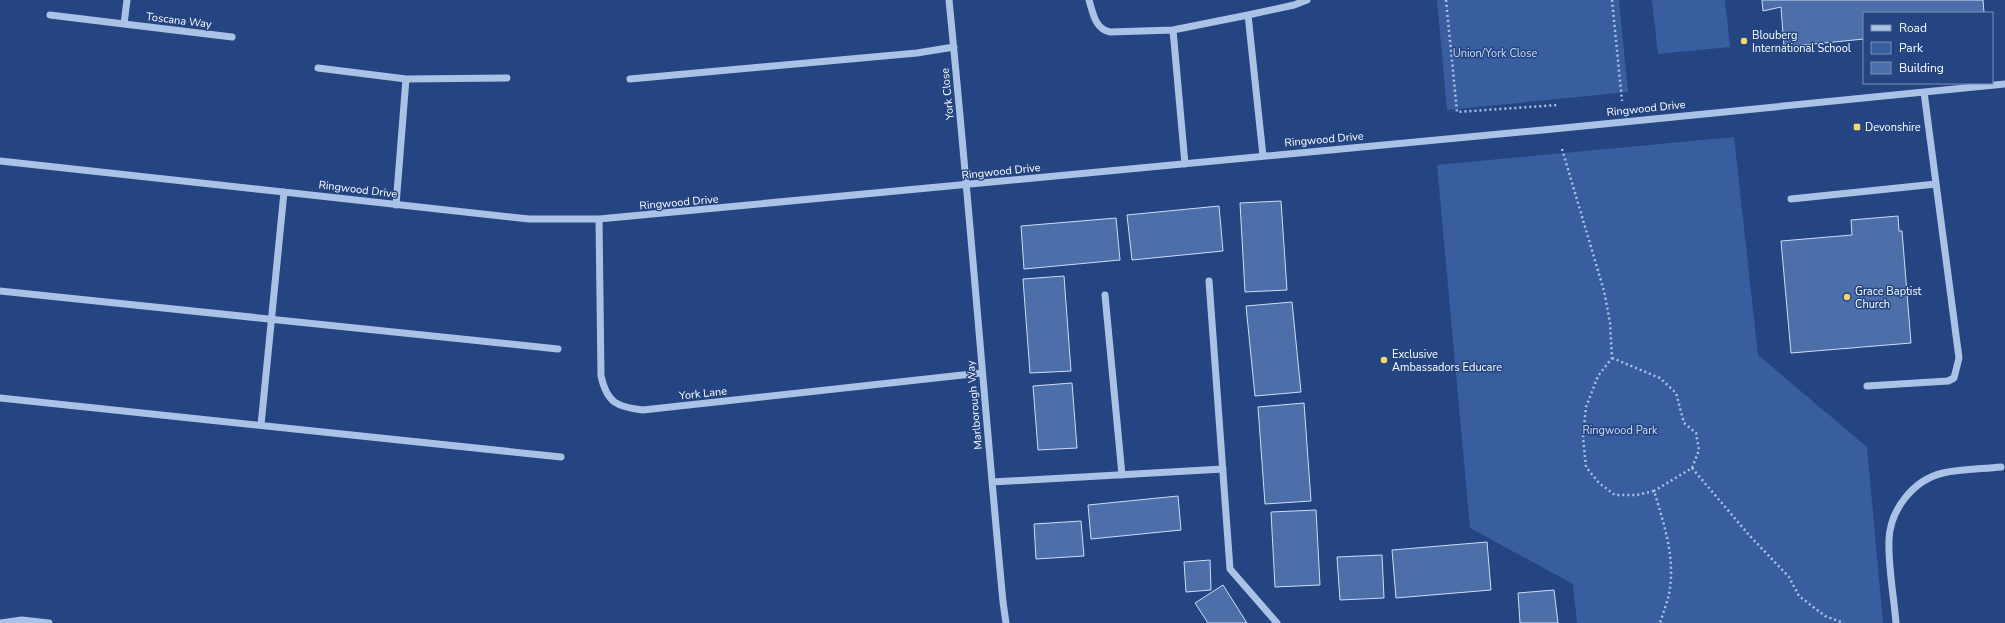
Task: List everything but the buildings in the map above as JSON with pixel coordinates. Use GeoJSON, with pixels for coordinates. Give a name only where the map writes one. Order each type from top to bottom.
{"type":"FeatureCollection","features":[{"type":"Feature","properties":{"kind":"street"},"geometry":{"type":"LineString","coordinates":[[124,24],[126,0]]}},
{"type":"Feature","properties":{"kind":"street","name":"York Close"},"geometry":{"type":"LineString","coordinates":[[949,0],[967,185]]}},
{"type":"Feature","properties":{"kind":"street"},"geometry":{"type":"LineString","coordinates":[[1089,0],[1095,21],[1104,31],[1110,32],[1173,30],[1294,5],[1307,0]]}},
{"type":"Feature","properties":{"kind":"street","name":"Toscana Way"},"geometry":{"type":"LineString","coordinates":[[50,15],[232,37]]}},
{"type":"Feature","properties":{"kind":"street"},"geometry":{"type":"LineString","coordinates":[[1248,15],[1263,156]]}},
{"type":"Feature","properties":{"kind":"street"},"geometry":{"type":"LineString","coordinates":[[1173,30],[1185,164]]}},
{"type":"Feature","properties":{"kind":"street"},"geometry":{"type":"LineString","coordinates":[[630,79],[917,53],[954,47]]}},
{"type":"Feature","properties":{"kind":"street"},"geometry":{"type":"LineString","coordinates":[[318,68],[406,79],[507,78]]}},
{"type":"Feature","properties":{"kind":"street"},"geometry":{"type":"LineString","coordinates":[[396,204],[406,79]]}},
{"type":"Feature","properties":{"kind":"street","name":"Ringwood Drive"},"geometry":{"type":"LineString","coordinates":[[0,161],[529,219],[599,220],[2005,84]]}},
{"type":"Feature","properties":{"kind":"street"},"geometry":{"type":"LineString","coordinates":[[1867,386],[1948,381],[1954,378],[1957,370],[1959,358],[1924,92]]}},
{"type":"Feature","properties":{"kind":"street"},"geometry":{"type":"LineString","coordinates":[[1791,199],[1936,184]]}},
{"type":"Feature","properties":{"kind":"street","name":"Marlborough Way"},"geometry":{"type":"LineString","coordinates":[[967,185],[981,373],[1006,623]]}},
{"type":"Feature","properties":{"kind":"street"},"geometry":{"type":"LineString","coordinates":[[260,425],[284,192]]}},
{"type":"Feature","properties":{"kind":"street","name":"York Lane"},"geometry":{"type":"LineString","coordinates":[[599,220],[601,376],[608,396],[622,407],[643,410],[981,373]]}},
{"type":"Feature","properties":{"kind":"street"},"geometry":{"type":"LineString","coordinates":[[1209,281],[1230,569],[1277,623]]}},
{"type":"Feature","properties":{"kind":"street"},"geometry":{"type":"LineString","coordinates":[[0,291],[558,349]]}},
{"type":"Feature","properties":{"kind":"street"},"geometry":{"type":"LineString","coordinates":[[1105,295],[1122,475]]}},
{"type":"Feature","properties":{"kind":"street"},"geometry":{"type":"LineString","coordinates":[[0,398],[561,457]]}},
{"type":"Feature","properties":{"kind":"street"},"geometry":{"type":"LineString","coordinates":[[1896,623],[1889,540],[1895,513],[1903,500],[1914,488],[1928,479],[1943,473],[2001,467]]}},
{"type":"Feature","properties":{"kind":"street"},"geometry":{"type":"LineString","coordinates":[[992,482],[1223,469]]}},
{"type":"Feature","properties":{"kind":"street"},"geometry":{"type":"LineString","coordinates":[[0,623],[22,620],[49,623]]}},
{"type":"Feature","properties":{"kind":"path"},"geometry":{"type":"LineString","coordinates":[[1446,0],[1457,112],[1558,105]]}},
{"type":"Feature","properties":{"kind":"path"},"geometry":{"type":"LineString","coordinates":[[1612,0],[1624,122]]}},
{"type":"Feature","properties":{"kind":"path"},"geometry":{"type":"LineString","coordinates":[[1562,149],[1604,292],[1610,322],[1612,358],[1598,376],[1586,407],[1583,438],[1586,467],[1599,483],[1615,495],[1637,495],[1654,491],[1669,480],[1692,468],[1699,450],[1696,433],[1684,424],[1676,393],[1660,378],[1612,358]]}},
{"type":"Feature","properties":{"kind":"path"},"geometry":{"type":"LineString","coordinates":[[1692,468],[1749,535],[1789,577],[1799,596],[1824,616],[1844,623]]}},
{"type":"Feature","properties":{"kind":"path"},"geometry":{"type":"LineString","coordinates":[[1654,491],[1665,528],[1671,564],[1669,593],[1660,623]]}},
{"type":"Feature","properties":{"kind":"green space","name":"Union/York Close"},"geometry":{"type":"Polygon","coordinates":[[[1437,0],[1619,0],[1628,92],[1447,110],[1437,0]]]}},
{"type":"Feature","properties":{"kind":"green space"},"geometry":{"type":"Polygon","coordinates":[[[1652,0],[1725,0],[1730,47],[1658,54],[1652,0]]]}},
{"type":"Feature","properties":{"kind":"green space","name":"Ringwood Park"},"geometry":{"type":"Polygon","coordinates":[[[1734,137],[1758,355],[1867,447],[1883,623],[1577,623],[1573,584],[1470,528],[1437,165],[1734,137]]]}},
{"type":"Feature","properties":{"kind":"place","name":"Blouberg International School"},"geometry":{"type":"Point","coordinates":[1744,41]}},
{"type":"Feature","properties":{"kind":"place","name":"Devonshire"},"geometry":{"type":"Point","coordinates":[1857,127]}},
{"type":"Feature","properties":{"kind":"place","name":"Grace Baptist Church"},"geometry":{"type":"Point","coordinates":[1847,297]}},
{"type":"Feature","properties":{"kind":"place","name":"Exclusive Ambassadors Educare"},"geometry":{"type":"Point","coordinates":[1384,360]}}]}
